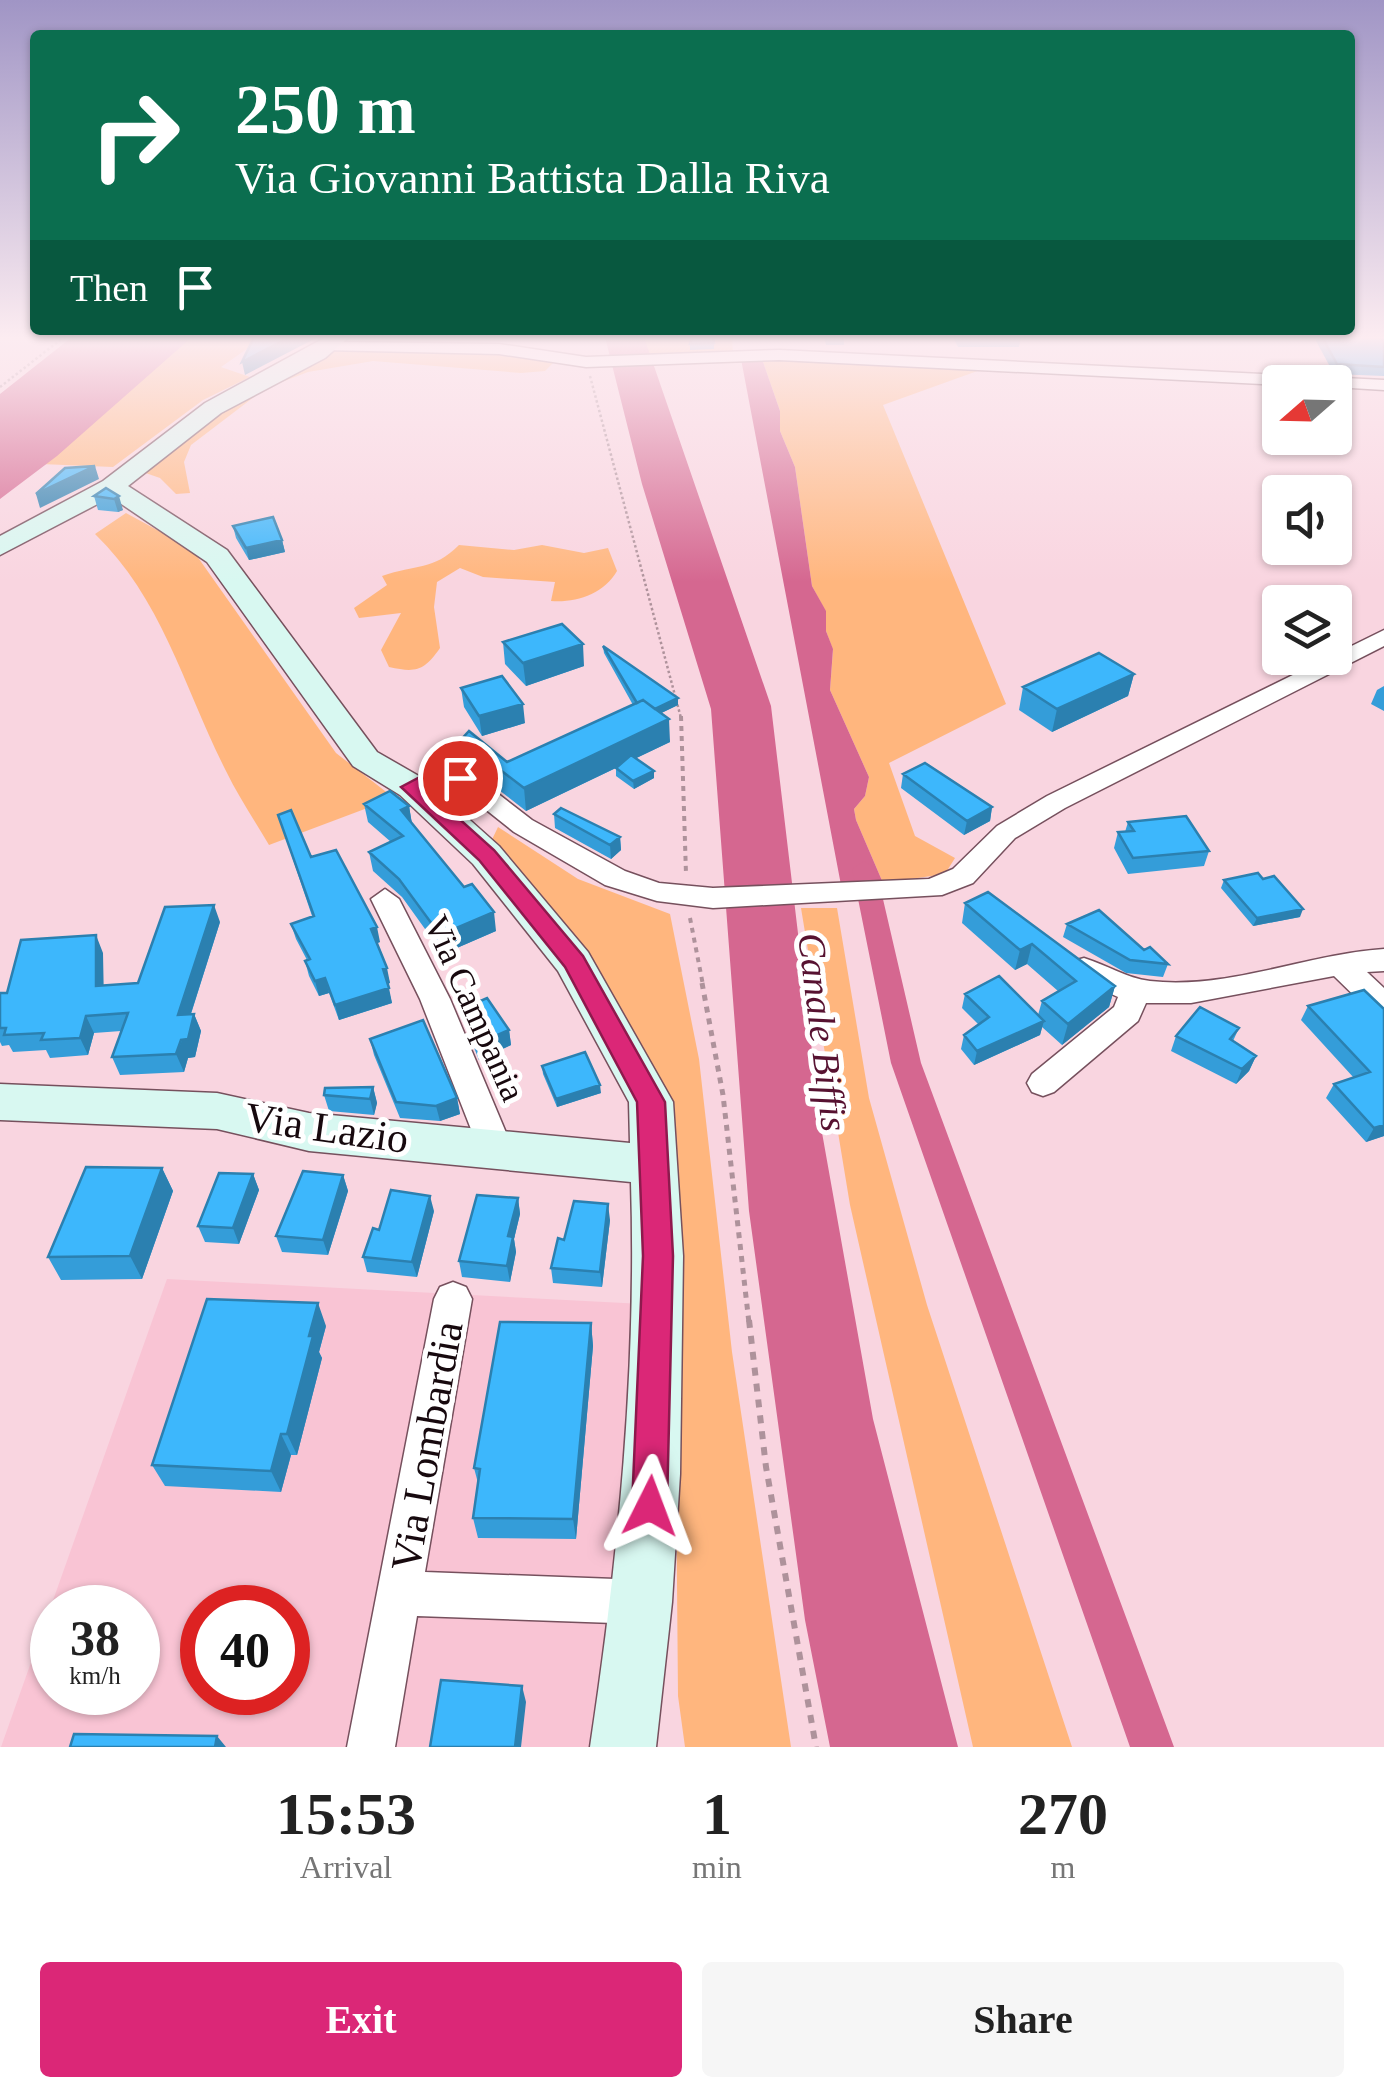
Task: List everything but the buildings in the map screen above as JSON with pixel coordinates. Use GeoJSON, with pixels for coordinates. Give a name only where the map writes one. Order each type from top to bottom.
{"type":"FeatureCollection","features":[{"type":"Feature","properties":{"kind":"street"},"geometry":{"type":"LineString","coordinates":[[0,546],[112,486],[199,419]]}},
{"type":"Feature","properties":{"kind":"street"},"geometry":{"type":"LineString","coordinates":[[112,486],[218,556],[366,759],[412,787],[486,855],[574,962],[651,1102],[658,1256],[642,1602],[623,1747]]}},
{"type":"Feature","properties":{"kind":"street"},"geometry":{"type":"LineString","coordinates":[[412,787],[435,776],[460,778],[523,826],[615,878],[700,897],[932,888],[963,876],[1006,832],[1056,802],[1384,637]]}},
{"type":"Feature","properties":{"kind":"street"},"geometry":{"type":"LineString","coordinates":[[963,876],[993,900]]}},
{"type":"Feature","properties":{"kind":"street","name":"Via Campania"},"geometry":{"type":"LineString","coordinates":[[384,899],[435,1000],[496,1147]]}},
{"type":"Feature","properties":{"kind":"street"},"geometry":{"type":"LineString","coordinates":[[1067,957],[1106,984],[1135,991],[1220,988],[1340,964],[1384,960]]}},
{"type":"Feature","properties":{"kind":"street"},"geometry":{"type":"LineString","coordinates":[[1340,964],[1384,1006]]}},
{"type":"Feature","properties":{"kind":"street"},"geometry":{"type":"LineString","coordinates":[[1042,1083],[1127,1013],[1135,991]]}},
{"type":"Feature","properties":{"kind":"street","name":"Via Lazio"},"geometry":{"type":"LineString","coordinates":[[0,1102],[217,1111],[310,1132],[654,1165]]}},
{"type":"Feature","properties":{"kind":"street","name":"Via Lombardia"},"geometry":{"type":"LineString","coordinates":[[371,1747],[453,1299]]}},
{"type":"Feature","properties":{"kind":"street","name":"Via Lombardia"},"geometry":{"type":"LineString","coordinates":[[399,1592],[642,1602]]}},
{"type":"Feature","properties":{"kind":"path"},"geometry":{"type":"LineString","coordinates":[[607,419],[681,706],[766,1467],[816,1747]]}},
{"type":"Feature","properties":{"kind":"shaded area"},"geometry":{"type":"Polygon","coordinates":[[[0,419],[100,419],[57,456],[0,499],[0,419]]]}},
{"type":"Feature","properties":{"kind":"shaded area"},"geometry":{"type":"Polygon","coordinates":[[[92,419],[178,419],[113,467],[41,464],[92,419]]]}},
{"type":"Feature","properties":{"kind":"shaded area"},"geometry":{"type":"Polygon","coordinates":[[[206,419],[226,419],[191,445],[184,462],[190,493],[176,494],[160,478],[137,470],[206,419]]]}},
{"type":"Feature","properties":{"kind":"shaded area"},"geometry":{"type":"Polygon","coordinates":[[[626,419],[672,419],[771,706],[821,1127],[873,1419],[958,1747],[830,1747],[805,1620],[749,1211],[711,709],[626,419]]]}},
{"type":"Feature","properties":{"kind":"shaded area"},"geometry":{"type":"Polygon","coordinates":[[[752,419],[780,419],[780,431],[795,467],[812,586],[826,611],[826,631],[833,649],[830,690],[869,777],[865,796],[854,809],[883,883],[841,885],[752,419]]]}},
{"type":"Feature","properties":{"kind":"shaded area"},"geometry":{"type":"Polygon","coordinates":[[[780,419],[889,419],[1006,704],[889,763],[915,836],[955,858],[945,874],[883,883],[856,820],[854,809],[865,796],[869,777],[830,690],[833,650],[826,631],[826,612],[812,586],[795,467],[780,431],[780,419]]]}},
{"type":"Feature","properties":{"kind":"shaded area"},"geometry":{"type":"Polygon","coordinates":[[[126,513],[192,549],[336,753],[394,798],[269,845],[226,771],[155,616],[138,587],[95,534],[126,513]]]}},
{"type":"Feature","properties":{"kind":"shaded area"},"geometry":{"type":"Polygon","coordinates":[[[459,545],[514,550],[542,545],[584,553],[608,548],[617,571],[597,591],[579,598],[551,601],[555,582],[483,577],[460,568],[437,582],[434,607],[440,648],[419,668],[389,667],[381,650],[401,613],[359,618],[354,608],[387,585],[382,576],[432,563],[459,545]]]}},
{"type":"Feature","properties":{"kind":"shaded area"},"geometry":{"type":"Polygon","coordinates":[[[498,827],[578,879],[670,914],[699,1059],[732,1352],[791,1747],[685,1747],[678,1696],[674,1242],[660,1098],[488,848],[498,827]]]}},
{"type":"Feature","properties":{"kind":"shaded area"},"geometry":{"type":"Polygon","coordinates":[[[801,908],[837,908],[869,1098],[927,1305],[1072,1747],[973,1747],[850,1205],[801,908]]]}},
{"type":"Feature","properties":{"kind":"shaded area"},"geometry":{"type":"Polygon","coordinates":[[[167,1279],[643,1304],[597,1747],[1,1747],[30,1665],[30,1715],[160,1715],[160,1585],[58,1585],[167,1279]]]}},
{"type":"Feature","properties":{"kind":"waterway"},"geometry":{"type":"LineString","coordinates":[[864,869],[906,1063],[1152,1747]]}},
{"type":"Feature","properties":{"kind":"route"},"geometry":{"type":"LineString","coordinates":[[460,778],[448,774],[435,776],[412,787],[486,855],[574,962],[620,1038],[651,1102],[658,1256],[650,1506]]}},
{"type":"Feature","properties":{"kind":"water label","name":"Canale Biffis"},"geometry":{"type":"Point","coordinates":[823,1032]}}]}
